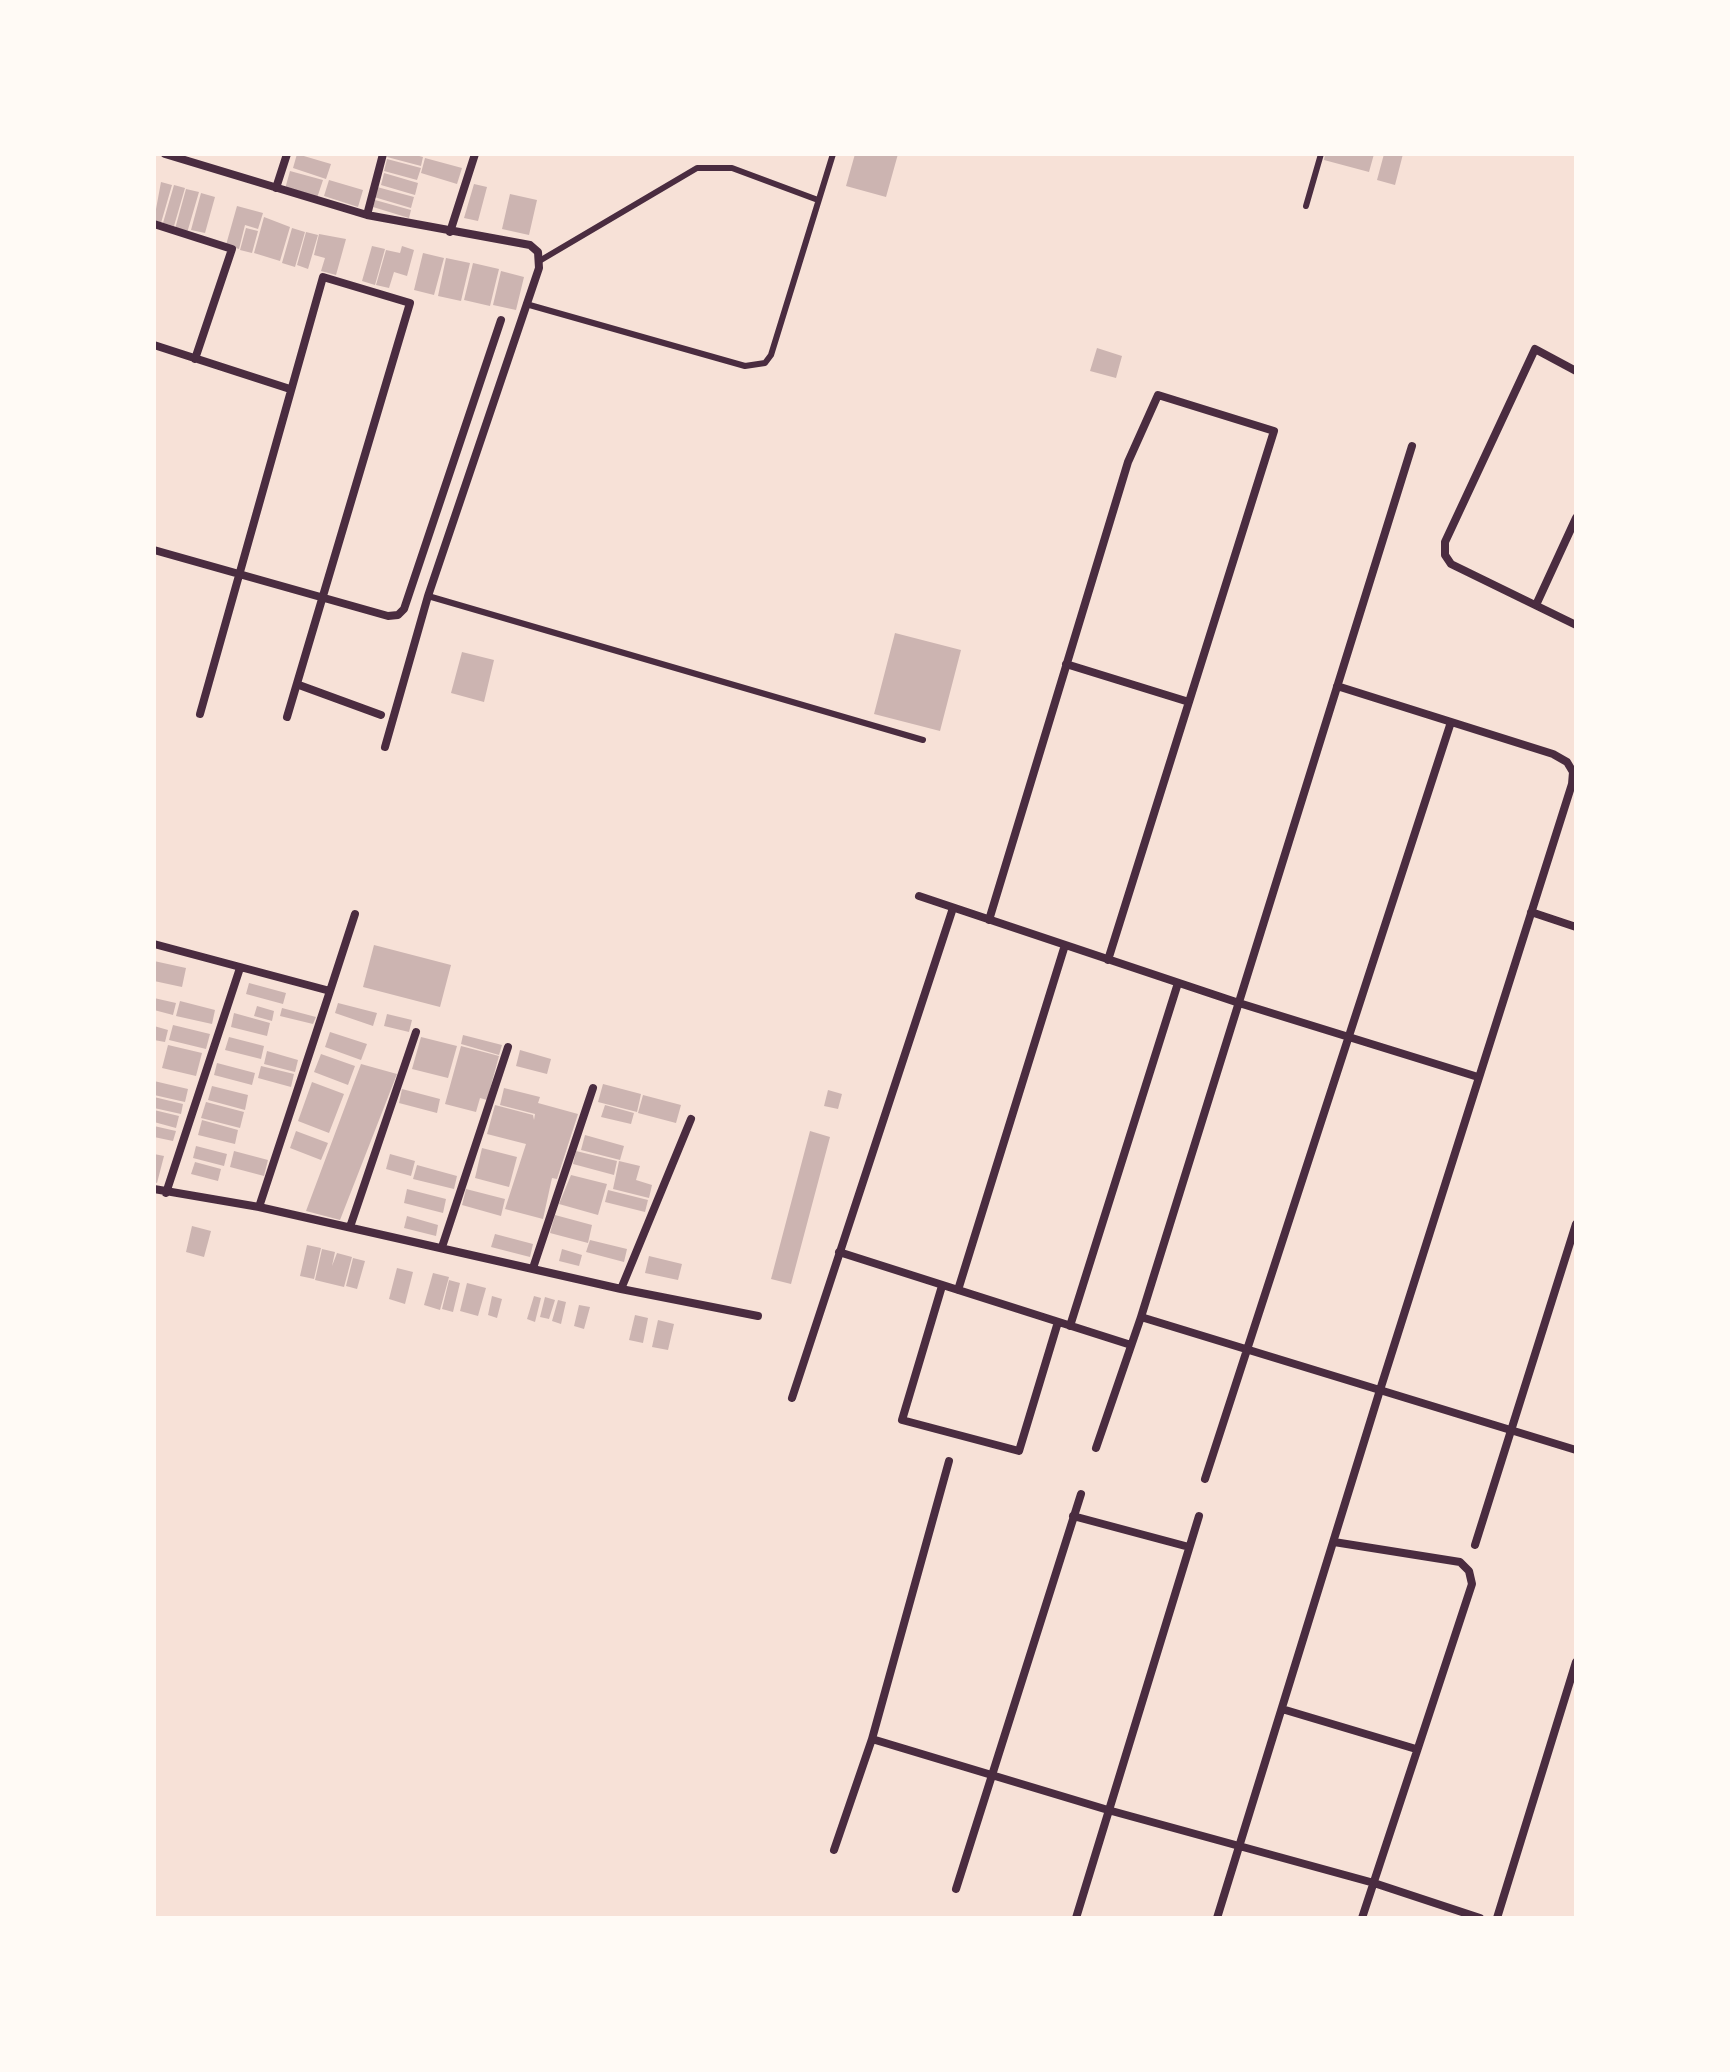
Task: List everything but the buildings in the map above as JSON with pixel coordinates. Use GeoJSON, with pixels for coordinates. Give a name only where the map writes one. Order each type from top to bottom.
{"type":"FeatureCollection","features":[{"type":"Feature","properties":{"kind":"street"},"geometry":{"type":"LineString","coordinates":[[165,154],[367,215],[530,245],[541,260],[428,596],[385,747]]}},
{"type":"Feature","properties":{"kind":"street"},"geometry":{"type":"LineString","coordinates":[[276,188],[287,154]]}},
{"type":"Feature","properties":{"kind":"street"},"geometry":{"type":"LineString","coordinates":[[367,215],[383,154]]}},
{"type":"Feature","properties":{"kind":"street"},"geometry":{"type":"LineString","coordinates":[[450,232],[475,154]]}},
{"type":"Feature","properties":{"kind":"street"},"geometry":{"type":"LineString","coordinates":[[154,224],[232,249],[195,359]]}},
{"type":"Feature","properties":{"kind":"street"},"geometry":{"type":"LineString","coordinates":[[200,714],[323,277],[410,303],[325,598],[287,717]]}},
{"type":"Feature","properties":{"kind":"street"},"geometry":{"type":"LineString","coordinates":[[154,550],[388,616],[404,609],[501,320]]}},
{"type":"Feature","properties":{"kind":"street"},"geometry":{"type":"LineString","coordinates":[[154,345],[290,389]]}},
{"type":"Feature","properties":{"kind":"street"},"geometry":{"type":"LineString","coordinates":[[1576,371],[1535,349],[1445,542],[1445,555],[1451,564],[1576,625]]}},
{"type":"Feature","properties":{"kind":"street"},"geometry":{"type":"LineString","coordinates":[[989,920],[1128,462],[1158,395],[1274,431],[1108,960]]}},
{"type":"Feature","properties":{"kind":"street"},"geometry":{"type":"LineString","coordinates":[[1096,1448],[1141,1317],[1412,446]]}},
{"type":"Feature","properties":{"kind":"street"},"geometry":{"type":"LineString","coordinates":[[1536,605],[1576,518]]}},
{"type":"Feature","properties":{"kind":"street"},"geometry":{"type":"LineString","coordinates":[[1066,664],[1189,702]]}},
{"type":"Feature","properties":{"kind":"street"},"geometry":{"type":"LineString","coordinates":[[299,685],[381,715]]}},
{"type":"Feature","properties":{"kind":"street"},"geometry":{"type":"LineString","coordinates":[[1217,1918],[1572,784],[1573,772],[1567,762],[1553,754],[1337,686]]}},
{"type":"Feature","properties":{"kind":"street"},"geometry":{"type":"LineString","coordinates":[[1205,1479],[1451,722]]}},
{"type":"Feature","properties":{"kind":"street"},"geometry":{"type":"LineString","coordinates":[[919,896],[1239,1003],[1478,1077]]}},
{"type":"Feature","properties":{"kind":"street"},"geometry":{"type":"LineString","coordinates":[[792,1398],[953,908]]}},
{"type":"Feature","properties":{"kind":"street"},"geometry":{"type":"LineString","coordinates":[[1531,912],[1576,927]]}},
{"type":"Feature","properties":{"kind":"street"},"geometry":{"type":"LineString","coordinates":[[259,1207],[355,914]]}},
{"type":"Feature","properties":{"kind":"street"},"geometry":{"type":"LineString","coordinates":[[154,944],[330,991]]}},
{"type":"Feature","properties":{"kind":"street"},"geometry":{"type":"LineString","coordinates":[[958,1290],[1065,945]]}},
{"type":"Feature","properties":{"kind":"street"},"geometry":{"type":"LineString","coordinates":[[166,1193],[240,968]]}},
{"type":"Feature","properties":{"kind":"street"},"geometry":{"type":"LineString","coordinates":[[1070,1326],[1178,983]]}},
{"type":"Feature","properties":{"kind":"street"},"geometry":{"type":"LineString","coordinates":[[350,1227],[416,1032]]}},
{"type":"Feature","properties":{"kind":"street"},"geometry":{"type":"LineString","coordinates":[[442,1247],[508,1047]]}},
{"type":"Feature","properties":{"kind":"street"},"geometry":{"type":"LineString","coordinates":[[533,1268],[593,1088]]}},
{"type":"Feature","properties":{"kind":"street"},"geometry":{"type":"LineString","coordinates":[[621,1289],[691,1119]]}},
{"type":"Feature","properties":{"kind":"street"},"geometry":{"type":"LineString","coordinates":[[154,1189],[259,1207],[621,1289],[758,1316]]}},
{"type":"Feature","properties":{"kind":"street"},"geometry":{"type":"LineString","coordinates":[[1475,1545],[1576,1224]]}},
{"type":"Feature","properties":{"kind":"street"},"geometry":{"type":"LineString","coordinates":[[839,1252],[1131,1345]]}},
{"type":"Feature","properties":{"kind":"street"},"geometry":{"type":"LineString","coordinates":[[942,1286],[902,1420],[1019,1451],[1058,1322]]}},
{"type":"Feature","properties":{"kind":"street"},"geometry":{"type":"LineString","coordinates":[[1141,1317],[1576,1450]]}},
{"type":"Feature","properties":{"kind":"street"},"geometry":{"type":"LineString","coordinates":[[834,1850],[872,1739],[949,1461]]}},
{"type":"Feature","properties":{"kind":"street"},"geometry":{"type":"LineString","coordinates":[[956,1889],[1081,1494]]}},
{"type":"Feature","properties":{"kind":"street"},"geometry":{"type":"LineString","coordinates":[[1073,1516],[1189,1547]]}},
{"type":"Feature","properties":{"kind":"street"},"geometry":{"type":"LineString","coordinates":[[1076,1918],[1199,1516]]}},
{"type":"Feature","properties":{"kind":"street"},"geometry":{"type":"LineString","coordinates":[[1334,1542],[1460,1562],[1469,1571],[1472,1584],[1362,1918]]}},
{"type":"Feature","properties":{"kind":"street"},"geometry":{"type":"LineString","coordinates":[[1497,1918],[1576,1662]]}},
{"type":"Feature","properties":{"kind":"street"},"geometry":{"type":"LineString","coordinates":[[1282,1709],[1416,1749]]}},
{"type":"Feature","properties":{"kind":"street"},"geometry":{"type":"LineString","coordinates":[[872,1739],[1108,1810],[1374,1883],[1480,1918]]}},
{"type":"Feature","properties":{"kind":"lane"},"geometry":{"type":"LineString","coordinates":[[526,304],[745,366],[765,363],[771,355],[833,154]]}},
{"type":"Feature","properties":{"kind":"lane"},"geometry":{"type":"LineString","coordinates":[[1306,206],[1321,154]]}},
{"type":"Feature","properties":{"kind":"lane"},"geometry":{"type":"LineString","coordinates":[[541,260],[697,168],[732,168],[818,200]]}},
{"type":"Feature","properties":{"kind":"lane"},"geometry":{"type":"LineString","coordinates":[[428,596],[923,740]]}}]}
